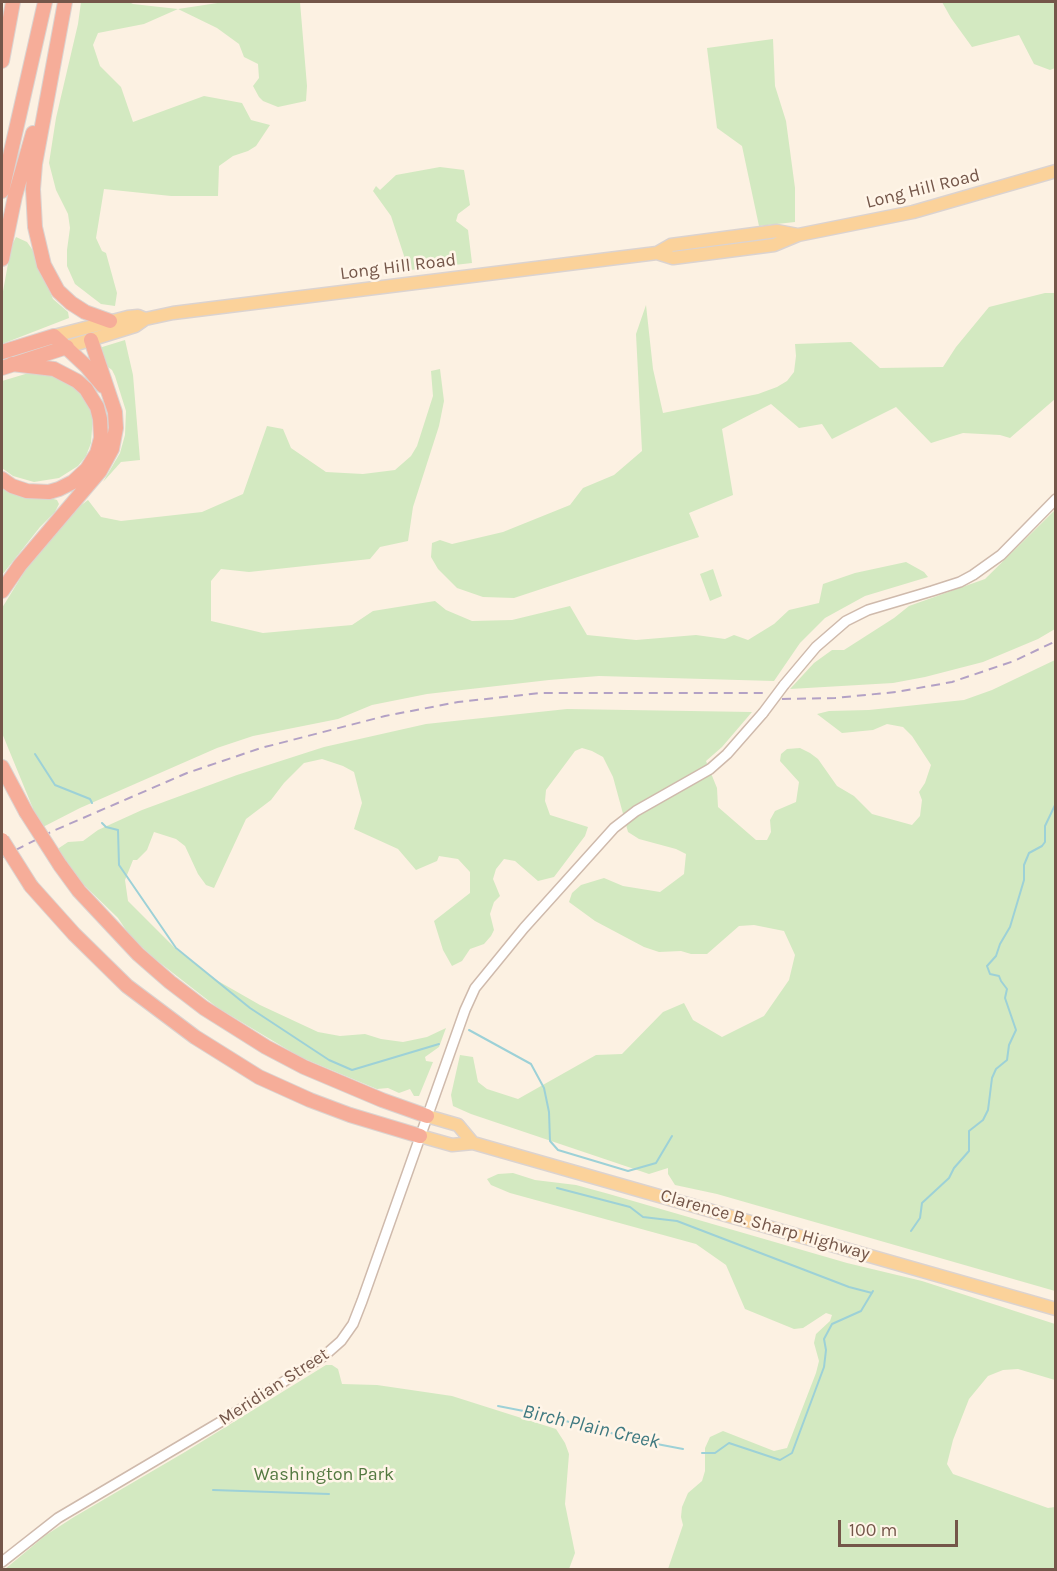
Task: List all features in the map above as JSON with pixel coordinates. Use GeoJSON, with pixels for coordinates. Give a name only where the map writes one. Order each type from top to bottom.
{"type":"FeatureCollection","features":[{"type":"Feature","properties":{"kind":"highway"},"geometry":{"type":"LineString","coordinates":[[2,14],[3,2]]}},
{"type":"Feature","properties":{"kind":"highway"},"geometry":{"type":"LineString","coordinates":[[2,61],[13,2]]}},
{"type":"Feature","properties":{"kind":"highway"},"geometry":{"type":"LineString","coordinates":[[2,191],[44,2]]}},
{"type":"Feature","properties":{"kind":"highway"},"geometry":{"type":"LineString","coordinates":[[65,2],[33,178],[33,217],[47,274],[58,291],[85,312],[110,321]]}},
{"type":"Feature","properties":{"kind":"highway"},"geometry":{"type":"LineString","coordinates":[[2,259],[18,186],[53,62]]}},
{"type":"Feature","properties":{"kind":"highway"},"geometry":{"type":"LineString","coordinates":[[54,336],[87,368],[110,395]]}},
{"type":"Feature","properties":{"kind":"highway","name":"Long Hill Road"},"geometry":{"type":"LineString","coordinates":[[2,352],[54,336]]}},
{"type":"Feature","properties":{"kind":"highway"},"geometry":{"type":"LineString","coordinates":[[2,591],[20,565],[105,463],[112,448],[116,432],[115,412],[91,340]]}},
{"type":"Feature","properties":{"kind":"highway","name":"Long Hill Road"},"geometry":{"type":"LineString","coordinates":[[7,366],[67,347]]}},
{"type":"Feature","properties":{"kind":"highway"},"geometry":{"type":"LineString","coordinates":[[2,479],[15,488],[27,491],[43,492],[58,489],[73,482],[87,469],[97,453],[101,438],[97,407],[92,396],[77,381],[54,369],[7,366]]}},
{"type":"Feature","properties":{"kind":"highway"},"geometry":{"type":"LineString","coordinates":[[2,767],[26,812],[79,891],[138,954],[170,982],[212,1013],[266,1047],[304,1067],[427,1116]]}},
{"type":"Feature","properties":{"kind":"highway"},"geometry":{"type":"LineString","coordinates":[[2,840],[31,886],[95,956],[127,986],[204,1043],[259,1077],[310,1100],[350,1115],[420,1136]]}},
{"type":"Feature","properties":{"kind":"main road","name":"Long Hill Road"},"geometry":{"type":"LineString","coordinates":[[67,347],[135,326],[145,319],[180,312],[657,253],[670,245],[760,233],[777,231],[798,235],[913,212],[1056,171]]}},
{"type":"Feature","properties":{"kind":"main road","name":"Long Hill Road"},"geometry":{"type":"LineString","coordinates":[[54,336],[134,316],[145,319]]}},
{"type":"Feature","properties":{"kind":"main road","name":"Clarence B. Sharp Highway"},"geometry":{"type":"LineString","coordinates":[[427,1116],[458,1125],[473,1143]]}},
{"type":"Feature","properties":{"kind":"main road","name":"Clarence B. Sharp Highway"},"geometry":{"type":"LineString","coordinates":[[420,1136],[452,1145],[473,1143],[1056,1309]]}},
{"type":"Feature","properties":{"kind":"street","name":"Meridian Street"},"geometry":{"type":"LineString","coordinates":[[2,1562],[58,1518],[222,1421],[324,1356],[341,1341],[349,1331],[359,1309],[470,997],[491,966],[614,828],[636,811],[715,765],[731,751],[816,647],[846,621],[868,610],[960,582],[974,575],[1000,555],[1056,499]]}},
{"type":"Feature","properties":{"kind":"green space"},"geometry":{"type":"Polygon","coordinates":[[[81,2],[129,2],[178,9],[144,24],[98,33],[93,45],[100,66],[121,87],[133,122],[204,96],[242,103],[251,120],[270,125],[256,146],[233,156],[219,166],[218,196],[171,196],[104,189],[96,238],[102,251],[106,253],[117,293],[115,306],[101,304],[75,284],[67,266],[70,228],[68,214],[56,190],[49,163],[56,118],[81,2]]]}},
{"type":"Feature","properties":{"kind":"green space"},"geometry":{"type":"Polygon","coordinates":[[[224,2],[300,2],[307,86],[306,101],[278,107],[263,101],[253,86],[259,78],[258,64],[244,57],[239,44],[217,28],[178,9],[224,2]]]}},
{"type":"Feature","properties":{"kind":"green space"},"geometry":{"type":"Polygon","coordinates":[[[942,2],[1055,2],[1055,68],[1050,70],[1034,64],[1019,35],[972,47],[942,2]]]}},
{"type":"Feature","properties":{"kind":"green space"},"geometry":{"type":"Polygon","coordinates":[[[773,39],[775,86],[786,121],[795,188],[795,222],[759,226],[742,146],[717,128],[707,48],[773,39]]]}},
{"type":"Feature","properties":{"kind":"green space"},"geometry":{"type":"Polygon","coordinates":[[[440,167],[464,170],[470,205],[458,214],[456,221],[468,230],[472,263],[410,270],[391,216],[373,191],[376,186],[380,190],[396,175],[440,167]]]}},
{"type":"Feature","properties":{"kind":"green space"},"geometry":{"type":"Polygon","coordinates":[[[16,237],[27,242],[32,249],[53,299],[68,312],[69,318],[2,344],[2,297],[11,247],[16,237]]]}},
{"type":"Feature","properties":{"kind":"green space"},"geometry":{"type":"Polygon","coordinates":[[[1045,293],[1055,293],[1055,399],[1010,438],[1000,435],[963,433],[931,443],[896,407],[832,439],[822,424],[799,428],[771,404],[722,429],[733,495],[689,513],[699,537],[514,598],[483,597],[457,588],[438,569],[431,557],[432,543],[440,540],[452,544],[503,532],[570,505],[583,488],[614,475],[642,451],[636,334],[646,305],[653,369],[663,413],[758,394],[777,387],[787,381],[794,372],[795,344],[851,342],[880,368],[943,367],[956,347],[989,307],[1045,293]]]}},
{"type":"Feature","properties":{"kind":"green space"},"geometry":{"type":"Polygon","coordinates":[[[125,340],[133,375],[140,460],[121,462],[103,482],[120,453],[125,435],[126,411],[112,370],[101,362],[99,348],[125,340]]]}},
{"type":"Feature","properties":{"kind":"green space"},"geometry":{"type":"Polygon","coordinates":[[[440,369],[444,401],[439,426],[413,507],[408,541],[380,547],[370,559],[249,572],[221,569],[211,581],[211,621],[263,633],[352,625],[373,611],[435,601],[446,610],[472,621],[512,620],[570,606],[587,635],[636,640],[696,635],[725,639],[734,635],[748,640],[774,624],[789,610],[819,603],[823,584],[855,573],[906,562],[924,572],[928,577],[865,596],[825,618],[800,643],[774,681],[599,676],[427,694],[372,705],[338,719],[253,736],[217,748],[80,808],[41,828],[2,733],[2,608],[26,569],[80,506],[88,500],[101,517],[121,521],[202,512],[243,494],[267,426],[283,429],[291,448],[326,472],[363,474],[395,470],[411,456],[417,446],[433,396],[431,371],[440,369]]]}},
{"type":"Feature","properties":{"kind":"green space"},"geometry":{"type":"Polygon","coordinates":[[[32,372],[49,372],[85,393],[93,415],[91,443],[86,456],[78,466],[59,478],[34,482],[13,476],[2,468],[2,381],[32,372]]]}},
{"type":"Feature","properties":{"kind":"green space"},"geometry":{"type":"Polygon","coordinates":[[[2,485],[28,499],[47,497],[57,500],[59,504],[55,512],[40,527],[2,575],[2,485]]]}},
{"type":"Feature","properties":{"kind":"green space"},"geometry":{"type":"Polygon","coordinates":[[[1055,510],[1055,629],[1038,639],[983,662],[925,677],[893,683],[790,689],[814,663],[832,650],[844,650],[909,606],[985,579],[1055,510]]]}},
{"type":"Feature","properties":{"kind":"green space"},"geometry":{"type":"Polygon","coordinates":[[[713,569],[722,596],[710,601],[700,574],[713,569]]]}},
{"type":"Feature","properties":{"kind":"green space"},"geometry":{"type":"Polygon","coordinates":[[[1055,660],[1055,1291],[717,1194],[675,1185],[668,1174],[668,1168],[649,1174],[453,1106],[451,1095],[460,1055],[473,1057],[478,1082],[487,1089],[518,1099],[596,1055],[622,1054],[663,1012],[684,1003],[693,1020],[722,1037],[764,1016],[789,980],[795,955],[784,931],[754,925],[739,926],[707,954],[691,954],[681,951],[659,952],[644,947],[595,921],[569,902],[572,893],[581,885],[604,878],[623,886],[660,892],[684,874],[686,854],[639,839],[628,832],[613,777],[603,757],[592,751],[582,748],[575,751],[546,790],[545,801],[550,815],[588,827],[585,836],[554,877],[538,881],[515,861],[504,859],[496,869],[493,879],[500,896],[494,902],[490,914],[494,930],[484,944],[470,949],[462,961],[452,966],[443,950],[434,921],[470,893],[470,872],[458,859],[439,856],[437,861],[416,870],[398,849],[354,829],[362,803],[354,772],[322,759],[304,763],[271,800],[246,819],[214,888],[206,885],[198,874],[185,846],[176,839],[154,832],[147,850],[137,860],[133,860],[125,880],[128,901],[177,950],[218,981],[260,1005],[318,1032],[340,1036],[365,1034],[403,1042],[427,1037],[446,1028],[439,1047],[425,1057],[426,1061],[433,1062],[419,1096],[414,1096],[410,1089],[399,1093],[388,1088],[377,1089],[300,1057],[218,1008],[155,959],[130,936],[118,918],[82,883],[59,851],[59,848],[68,842],[83,841],[98,830],[142,810],[237,775],[324,747],[426,724],[567,709],[752,712],[722,747],[706,761],[717,788],[718,807],[756,840],[767,840],[771,832],[770,820],[775,811],[796,802],[799,782],[780,761],[781,754],[787,749],[800,748],[818,759],[837,786],[854,796],[872,814],[912,825],[920,816],[922,800],[919,792],[925,783],[931,765],[912,736],[903,727],[887,724],[873,730],[842,733],[817,714],[829,711],[869,710],[964,700],[992,690],[1055,660]]]}},
{"type":"Feature","properties":{"kind":"green space"},"geometry":{"type":"Polygon","coordinates":[[[513,1173],[535,1180],[576,1185],[847,1263],[922,1281],[1055,1324],[1055,1380],[1018,1369],[1003,1370],[988,1376],[969,1399],[953,1440],[947,1464],[953,1474],[1048,1508],[1055,1507],[1055,1569],[668,1569],[683,1525],[682,1507],[688,1493],[702,1481],[705,1471],[705,1448],[710,1437],[723,1431],[774,1451],[787,1448],[816,1373],[819,1361],[814,1343],[816,1334],[830,1321],[832,1315],[826,1313],[803,1328],[794,1329],[745,1309],[726,1265],[696,1244],[510,1193],[491,1185],[487,1179],[498,1174],[513,1173]]]}},
{"type":"Feature","properties":{"kind":"green space","name":"Washington Park"},"geometry":{"type":"Polygon","coordinates":[[[326,1365],[332,1365],[338,1369],[342,1384],[377,1385],[452,1396],[556,1429],[569,1454],[565,1504],[575,1553],[569,1569],[5,1569],[46,1535],[74,1517],[326,1365]]]}},
{"type":"Feature","properties":{"kind":"waterway"},"geometry":{"type":"LineString","coordinates":[[35,754],[55,785],[90,799],[92,803]]}},
{"type":"Feature","properties":{"kind":"waterway","name":"Birch Plain Creek"},"geometry":{"type":"LineString","coordinates":[[911,1231],[920,1218],[922,1203],[949,1178],[954,1168],[969,1151],[969,1131],[983,1120],[988,1110],[992,1078],[996,1069],[1007,1060],[1009,1045],[1016,1030],[1005,998],[1007,989],[999,976],[990,974],[987,966],[996,956],[1010,927],[1024,880],[1024,865],[1029,853],[1045,842],[1045,826],[1056,803]]}},
{"type":"Feature","properties":{"kind":"waterway"},"geometry":{"type":"LineString","coordinates":[[102,823],[106,827],[118,830],[119,865],[176,948],[250,1008],[329,1060],[352,1070],[439,1044]]}},
{"type":"Feature","properties":{"kind":"waterway"},"geometry":{"type":"LineString","coordinates":[[469,1030],[531,1064],[544,1088],[549,1112],[550,1141],[558,1150],[628,1171],[656,1163],[672,1136]]}},
{"type":"Feature","properties":{"kind":"waterway"},"geometry":{"type":"LineString","coordinates":[[557,1188],[630,1207],[643,1217],[677,1221],[849,1287],[872,1293]]}},
{"type":"Feature","properties":{"kind":"waterway","name":"Birch Plain Creek"},"geometry":{"type":"LineString","coordinates":[[702,1453],[715,1453],[729,1443],[780,1460],[792,1453],[824,1367],[826,1350],[824,1339],[832,1324],[861,1311],[873,1291]]}},
{"type":"Feature","properties":{"kind":"waterway","name":"Birch Plain Creek"},"geometry":{"type":"LineString","coordinates":[[498,1406],[683,1449]]}},
{"type":"Feature","properties":{"kind":"waterway","name":"Birch Plain Creek"},"geometry":{"type":"LineString","coordinates":[[213,1490],[329,1494]]}},
{"type":"Feature","properties":{"kind":"railway"},"geometry":{"type":"LineString","coordinates":[[782,699],[835,698],[896,692],[952,682],[1014,661],[1056,641]]}},
{"type":"Feature","properties":{"kind":"railway"},"geometry":{"type":"LineString","coordinates":[[2,857],[53,831],[187,773],[261,748],[385,716],[458,702],[541,693],[767,693]]}}]}
